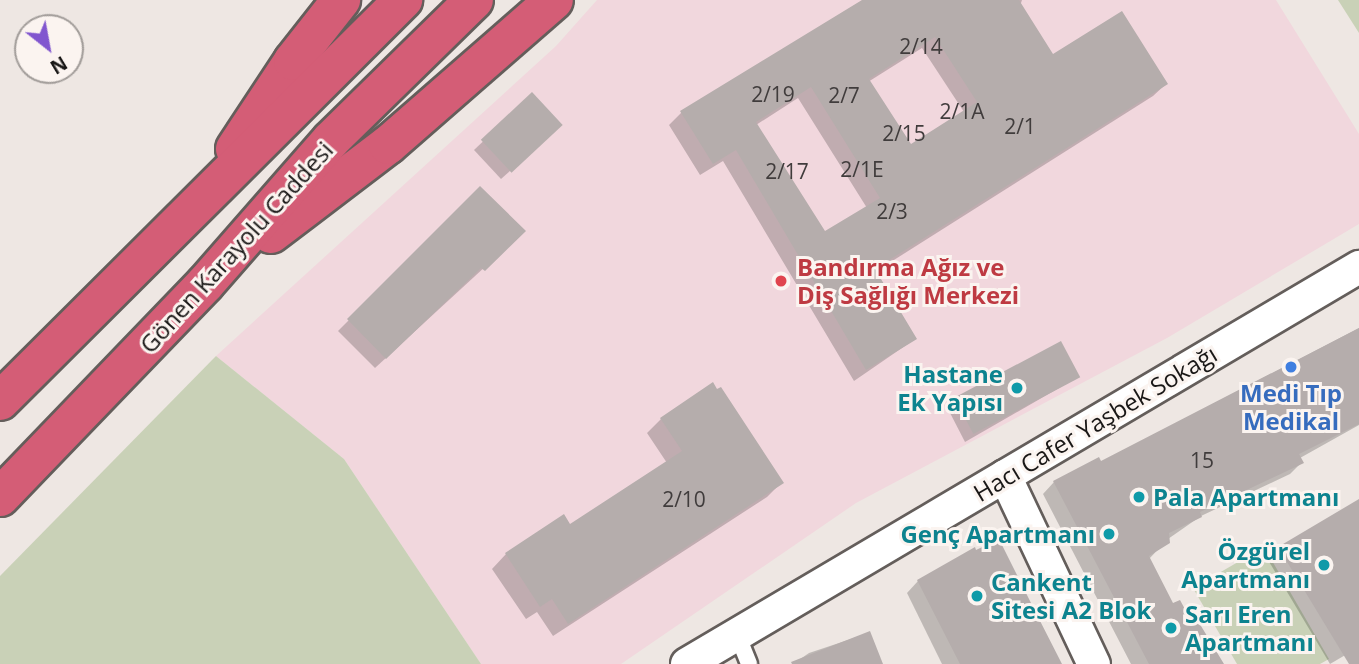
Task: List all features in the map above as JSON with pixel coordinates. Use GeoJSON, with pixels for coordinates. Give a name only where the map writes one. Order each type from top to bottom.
{"type":"FeatureCollection","features":[{"type":"Feature","properties":{"kind":"highway"},"geometry":{"type":"LineString","coordinates":[[194,212],[293,61],[341,0]]}},
{"type":"Feature","properties":{"kind":"highway","name":"Gönen Karayolu Caddesi"},"geometry":{"type":"LineString","coordinates":[[0,401],[194,212],[403,0]]}},
{"type":"Feature","properties":{"kind":"highway","name":"Gönen Karayolu Caddesi"},"geometry":{"type":"LineString","coordinates":[[0,497],[205,284],[331,140],[474,0]]}},
{"type":"Feature","properties":{"kind":"highway"},"geometry":{"type":"LineString","coordinates":[[205,284],[388,145],[554,0]]}},
{"type":"Feature","properties":{"kind":"street","name":"Hacı Cafer Yaşbek Sokağı"},"geometry":{"type":"LineString","coordinates":[[687,664],[1359,267]]}},
{"type":"Feature","properties":{"kind":"street"},"geometry":{"type":"LineString","coordinates":[[1005,476],[1094,664]]}},
{"type":"Feature","properties":{"kind":"lane"},"geometry":{"type":"LineString","coordinates":[[737,634],[749,664]]}},
{"type":"Feature","properties":{"kind":"shaded area","name":"Bandırma Ağız ve Diş Sağlığı Merkezi"},"geometry":{"type":"Polygon","coordinates":[[[597,0],[1276,0],[1359,134],[1359,224],[1167,338],[856,503],[621,664],[481,664],[344,459],[216,356],[556,46],[597,0]]]}},
{"type":"Feature","properties":{"kind":"green space"},"geometry":{"type":"Polygon","coordinates":[[[1338,0],[1359,0],[1359,33],[1338,0]]]}},
{"type":"Feature","properties":{"kind":"green space"},"geometry":{"type":"Polygon","coordinates":[[[216,356],[344,459],[481,664],[0,664],[0,576],[216,356]]]}},
{"type":"Feature","properties":{"kind":"green space"},"geometry":{"type":"Polygon","coordinates":[[[1264,547],[1329,659],[1320,664],[1237,664],[1193,588],[1264,547]]]}},
{"type":"Feature","properties":{"kind":"building","name":"Bandırma Ağız ve Diş Sağlığı Merkezi"},"geometry":{"type":"Polygon","coordinates":[[[862,0],[1019,0],[1053,54],[1122,11],[1168,84],[875,269],[917,339],[866,370],[736,150],[713,164],[680,111],[862,0]],[[935,37],[869,79],[911,144],[977,102],[935,37]],[[811,87],[756,122],[825,231],[880,198],[811,87]]]}},
{"type":"Feature","properties":{"kind":"building"},"geometry":{"type":"Polygon","coordinates":[[[532,92],[563,125],[511,173],[481,140],[532,92]]]}},
{"type":"Feature","properties":{"kind":"building"},"geometry":{"type":"Polygon","coordinates":[[[480,186],[526,231],[485,271],[481,268],[386,359],[347,319],[480,186]]]}},
{"type":"Feature","properties":{"kind":"building"},"geometry":{"type":"Polygon","coordinates":[[[1359,328],[1359,424],[1299,454],[1304,463],[1200,512],[1202,517],[1169,533],[1170,543],[1149,556],[1173,603],[1180,600],[1193,624],[1198,621],[1224,664],[1149,664],[1053,481],[1099,457],[1101,461],[1359,328]]]}},
{"type":"Feature","properties":{"kind":"building","name":"Hastane Ek Yapısı"},"geometry":{"type":"Polygon","coordinates":[[[1061,341],[1080,377],[973,434],[954,398],[1061,341]]]}},
{"type":"Feature","properties":{"kind":"building"},"geometry":{"type":"Polygon","coordinates":[[[713,382],[717,389],[721,387],[784,483],[568,624],[552,599],[540,607],[505,553],[564,514],[570,524],[682,451],[660,418],[713,382]]]}},
{"type":"Feature","properties":{"kind":"building","name":"Özgürel Apartmanı"},"geometry":{"type":"Polygon","coordinates":[[[1359,499],[1359,664],[1349,664],[1278,547],[1359,499]]]}},
{"type":"Feature","properties":{"kind":"building","name":"Cankent Sitesi A2 Blok"},"geometry":{"type":"Polygon","coordinates":[[[999,539],[1062,664],[960,664],[917,580],[975,547],[976,550],[999,539]]]}},
{"type":"Feature","properties":{"kind":"building"},"geometry":{"type":"Polygon","coordinates":[[[870,631],[883,664],[791,662],[870,631]]]}},
{"type":"Feature","properties":{"kind":"place","name":"Bandırma Ağız ve Diş Sağlığı Merkezi"},"geometry":{"type":"Point","coordinates":[781,281]}},
{"type":"Feature","properties":{"kind":"place","name":"Medi Tıp Medikal"},"geometry":{"type":"Point","coordinates":[1291,367]}},
{"type":"Feature","properties":{"kind":"place","name":"Hastane Ek Yapısı"},"geometry":{"type":"Point","coordinates":[1017,388]}},
{"type":"Feature","properties":{"kind":"place","name":"Pala Apartmanı"},"geometry":{"type":"Point","coordinates":[1139,497]}},
{"type":"Feature","properties":{"kind":"place","name":"Genç Apartmanı"},"geometry":{"type":"Point","coordinates":[1109,534]}},
{"type":"Feature","properties":{"kind":"place","name":"Özgürel Apartmanı"},"geometry":{"type":"Point","coordinates":[1324,565]}},
{"type":"Feature","properties":{"kind":"place","name":"Cankent Sitesi A2 Blok"},"geometry":{"type":"Point","coordinates":[977,596]}},
{"type":"Feature","properties":{"kind":"place","name":"Sarı Eren Apartmanı"},"geometry":{"type":"Point","coordinates":[1171,628]}}]}
